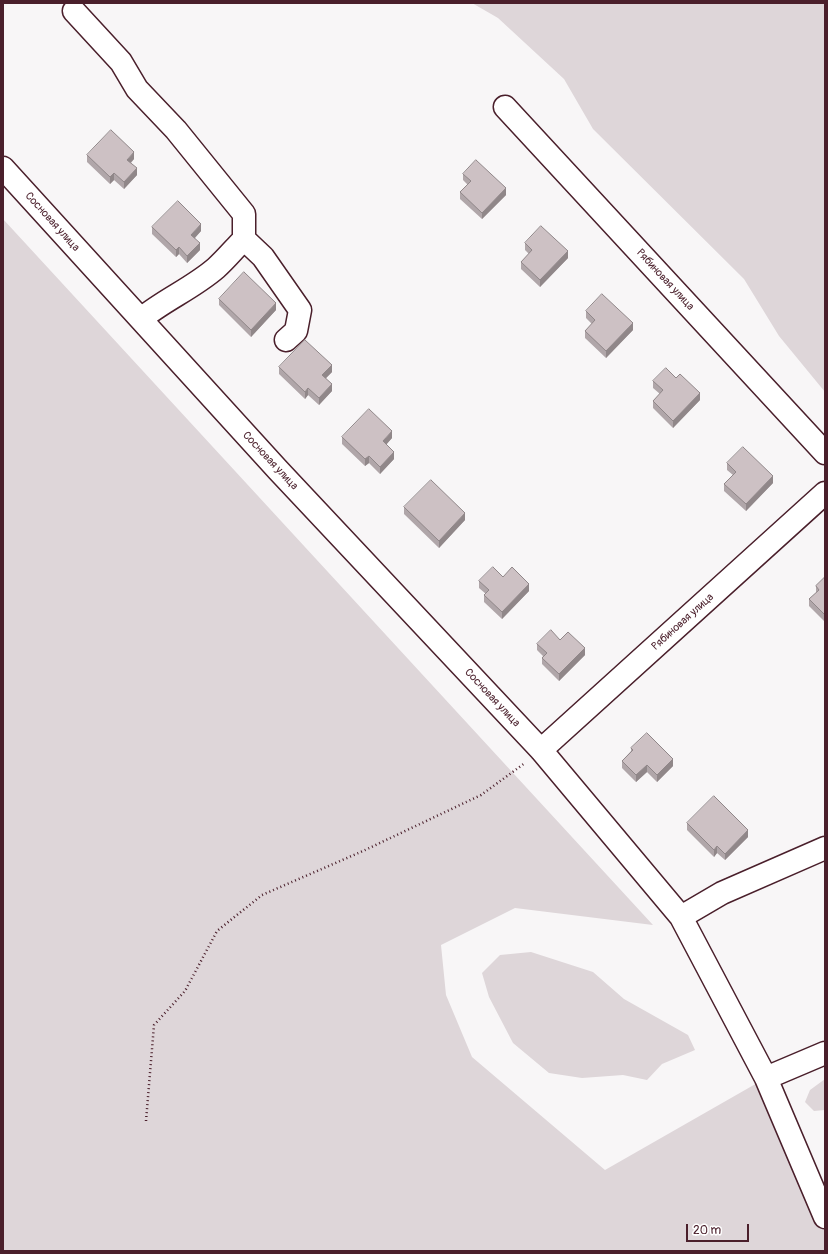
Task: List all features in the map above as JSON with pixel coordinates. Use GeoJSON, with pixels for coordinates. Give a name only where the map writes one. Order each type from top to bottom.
{"type":"FeatureCollection","features":[{"type":"Feature","properties":{"kind":"street"},"geometry":{"type":"LineString","coordinates":[[74,11],[121,62],[137,88],[176,130],[244,214],[244,239],[215,268],[156,307],[141,319]]}},
{"type":"Feature","properties":{"kind":"street","name":"Рябиновая улица"},"geometry":{"type":"LineString","coordinates":[[505,107],[825,453]]}},
{"type":"Feature","properties":{"kind":"street","name":"Сосновая улица"},"geometry":{"type":"LineString","coordinates":[[3,168],[278,470],[541,750],[681,917],[766,1078],[825,1216]]}},
{"type":"Feature","properties":{"kind":"street"},"geometry":{"type":"LineString","coordinates":[[244,239],[263,257],[300,310],[296,331],[286,340]]}},
{"type":"Feature","properties":{"kind":"street","name":"Рябиновая улица"},"geometry":{"type":"LineString","coordinates":[[541,750],[825,493]]}},
{"type":"Feature","properties":{"kind":"street"},"geometry":{"type":"LineString","coordinates":[[681,917],[722,893],[825,848]]}},
{"type":"Feature","properties":{"kind":"street"},"geometry":{"type":"LineString","coordinates":[[766,1078],[825,1053]]}},
{"type":"Feature","properties":{"kind":"path"},"geometry":{"type":"LineString","coordinates":[[146,1121],[154,1025],[185,990],[217,931],[262,895],[363,851],[481,795],[541,750]]}},
{"type":"Feature","properties":{"kind":"shaded area"},"geometry":{"type":"Polygon","coordinates":[[[472,3],[825,3],[825,392],[779,336],[744,279],[593,129],[564,79],[498,18],[472,3]]]}},
{"type":"Feature","properties":{"kind":"shaded area"},"geometry":{"type":"Polygon","coordinates":[[[3,219],[653,925],[515,908],[441,945],[446,995],[472,1057],[605,1170],[766,1078],[812,1188],[825,1182],[825,1251],[3,1251],[3,219]]]}},
{"type":"Feature","properties":{"kind":"shaded area"},"geometry":{"type":"Polygon","coordinates":[[[531,952],[593,972],[624,999],[688,1035],[695,1050],[662,1064],[647,1080],[623,1075],[582,1078],[549,1073],[513,1043],[489,997],[482,973],[500,955],[531,952]]]}},
{"type":"Feature","properties":{"kind":"shaded area"},"geometry":{"type":"Polygon","coordinates":[[[825,1079],[825,1110],[814,1111],[805,1102],[810,1090],[825,1079]]]}},
{"type":"Feature","properties":{"kind":"building"},"geometry":{"type":"Polygon","coordinates":[[[111,130],[134,152],[127,160],[137,168],[124,182],[114,173],[110,177],[87,155],[111,130]]]}},
{"type":"Feature","properties":{"kind":"building"},"geometry":{"type":"Polygon","coordinates":[[[476,160],[506,188],[482,213],[460,192],[471,181],[463,174],[476,160]]]}},
{"type":"Feature","properties":{"kind":"building"},"geometry":{"type":"Polygon","coordinates":[[[178,201],[201,224],[191,235],[200,243],[187,256],[179,247],[176,250],[152,227],[178,201]]]}},
{"type":"Feature","properties":{"kind":"building"},"geometry":{"type":"Polygon","coordinates":[[[541,226],[568,251],[540,280],[521,262],[532,250],[525,243],[541,226]]]}},
{"type":"Feature","properties":{"kind":"building"},"geometry":{"type":"Polygon","coordinates":[[[244,272],[276,303],[251,330],[219,299],[244,272]]]}},
{"type":"Feature","properties":{"kind":"building"},"geometry":{"type":"Polygon","coordinates":[[[602,294],[633,323],[606,351],[585,331],[595,320],[586,311],[602,294]]]}},
{"type":"Feature","properties":{"kind":"building"},"geometry":{"type":"Polygon","coordinates":[[[305,340],[332,365],[322,375],[332,384],[319,398],[308,388],[305,392],[279,367],[305,340]]]}},
{"type":"Feature","properties":{"kind":"building"},"geometry":{"type":"Polygon","coordinates":[[[666,368],[676,378],[680,374],[700,393],[673,421],[653,401],[663,390],[653,381],[666,368]]]}},
{"type":"Feature","properties":{"kind":"building"},"geometry":{"type":"Polygon","coordinates":[[[369,409],[392,431],[383,441],[394,452],[380,467],[369,456],[365,459],[342,437],[369,409]]]}},
{"type":"Feature","properties":{"kind":"building"},"geometry":{"type":"Polygon","coordinates":[[[743,447],[773,476],[746,504],[724,484],[736,472],[727,463],[743,447]]]}},
{"type":"Feature","properties":{"kind":"building"},"geometry":{"type":"Polygon","coordinates":[[[431,480],[465,513],[439,541],[404,507],[431,480]]]}},
{"type":"Feature","properties":{"kind":"building"},"geometry":{"type":"Polygon","coordinates":[[[493,567],[503,577],[512,567],[529,584],[502,612],[484,595],[489,590],[479,581],[493,567]]]}},
{"type":"Feature","properties":{"kind":"building"},"geometry":{"type":"Polygon","coordinates":[[[825,577],[825,615],[809,599],[819,590],[816,586],[825,577]]]}},
{"type":"Feature","properties":{"kind":"building"},"geometry":{"type":"Polygon","coordinates":[[[551,630],[560,640],[568,632],[585,648],[559,674],[542,658],[547,653],[537,644],[551,630]]]}},
{"type":"Feature","properties":{"kind":"building"},"geometry":{"type":"Polygon","coordinates":[[[647,733],[673,759],[657,775],[647,765],[636,775],[622,761],[633,750],[631,748],[647,733]]]}},
{"type":"Feature","properties":{"kind":"building"},"geometry":{"type":"Polygon","coordinates":[[[714,796],[748,830],[725,854],[717,846],[714,850],[687,823],[714,796]]]}}]}
